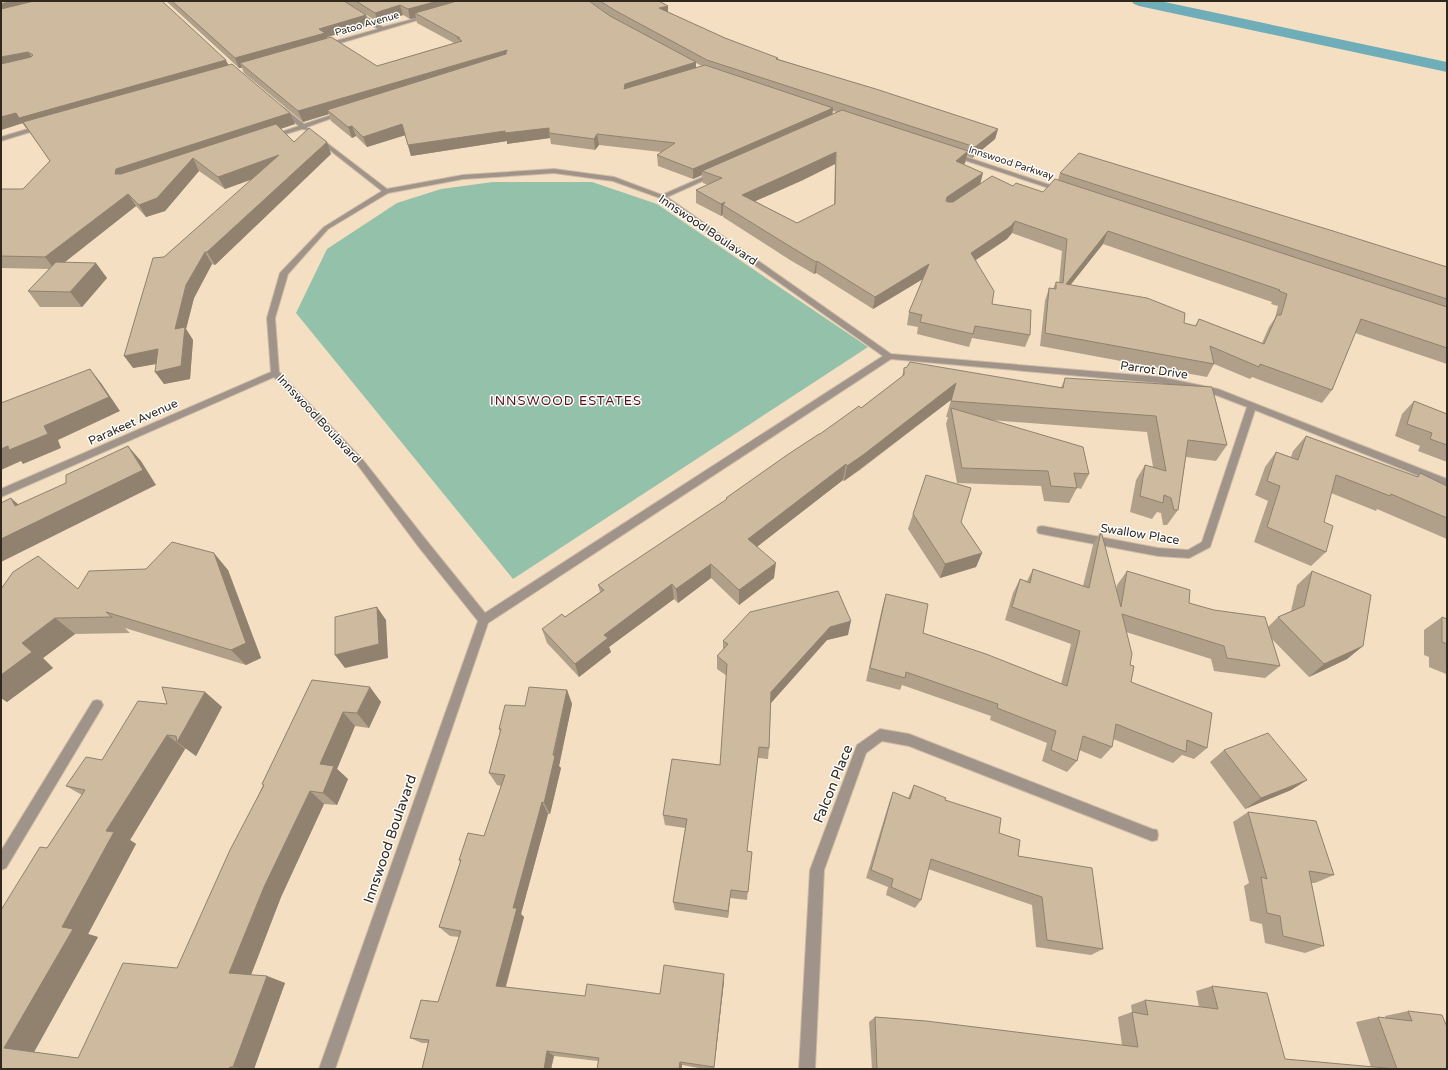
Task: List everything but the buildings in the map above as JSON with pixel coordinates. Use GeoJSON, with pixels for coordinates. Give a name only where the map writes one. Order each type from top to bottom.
{"type":"FeatureCollection","features":[{"type":"Feature","properties":{"kind":"street"},"geometry":{"type":"LineString","coordinates":[[338,1],[382,29]]}},
{"type":"Feature","properties":{"kind":"street","name":"Patoo Avenue"},"geometry":{"type":"LineString","coordinates":[[321,47],[434,15]]}},
{"type":"Feature","properties":{"kind":"street"},"geometry":{"type":"LineString","coordinates":[[279,106],[302,126],[386,191]]}},
{"type":"Feature","properties":{"kind":"street"},"geometry":{"type":"LineString","coordinates":[[265,138],[347,112]]}},
{"type":"Feature","properties":{"kind":"street"},"geometry":{"type":"LineString","coordinates":[[1,139],[47,126]]}},
{"type":"Feature","properties":{"kind":"street","name":"Innswood Parkway"},"geometry":{"type":"LineString","coordinates":[[946,152],[1066,192]]}},
{"type":"Feature","properties":{"kind":"street","name":"Innswood Boulavard"},"geometry":{"type":"LineString","coordinates":[[327,1069],[484,620],[422,543],[360,462],[275,373],[271,318],[284,273],[326,228],[386,191],[463,177],[554,171],[614,179],[662,197],[889,356]]}},
{"type":"Feature","properties":{"kind":"street"},"geometry":{"type":"LineString","coordinates":[[662,197],[719,171]]}},
{"type":"Feature","properties":{"kind":"street"},"geometry":{"type":"LineString","coordinates":[[999,176],[1006,172]]}},
{"type":"Feature","properties":{"kind":"street"},"geometry":{"type":"LineString","coordinates":[[484,620],[889,356]]}},
{"type":"Feature","properties":{"kind":"street","name":"Parrot Drive"},"geometry":{"type":"LineString","coordinates":[[889,356],[1160,380],[1218,392],[1447,483]]}},
{"type":"Feature","properties":{"kind":"street","name":"Parakeet Avenue"},"geometry":{"type":"LineString","coordinates":[[1,493],[275,373]]}},
{"type":"Feature","properties":{"kind":"street","name":"Swallow Place"},"geometry":{"type":"LineString","coordinates":[[1042,530],[1158,552],[1189,554],[1206,544],[1252,406]]}},
{"type":"Feature","properties":{"kind":"street"},"geometry":{"type":"LineString","coordinates":[[1,863],[6,846],[97,705]]}},
{"type":"Feature","properties":{"kind":"street","name":"Falcon Place"},"geometry":{"type":"LineString","coordinates":[[807,1069],[817,870],[861,749],[880,734],[909,740],[1152,835]]}},
{"type":"Feature","properties":{"kind":"green space"},"geometry":{"type":"Polygon","coordinates":[[[493,182],[592,182],[657,204],[868,347],[513,579],[296,313],[327,249],[397,203],[441,189],[493,182]]]}},
{"type":"Feature","properties":{"kind":"waterway"},"geometry":{"type":"LineString","coordinates":[[1139,1],[1447,67]]}},
{"type":"Feature","properties":{"kind":"district","name":"INNSWOOD ESTATES"},"geometry":{"type":"Point","coordinates":[566,401]}}]}
